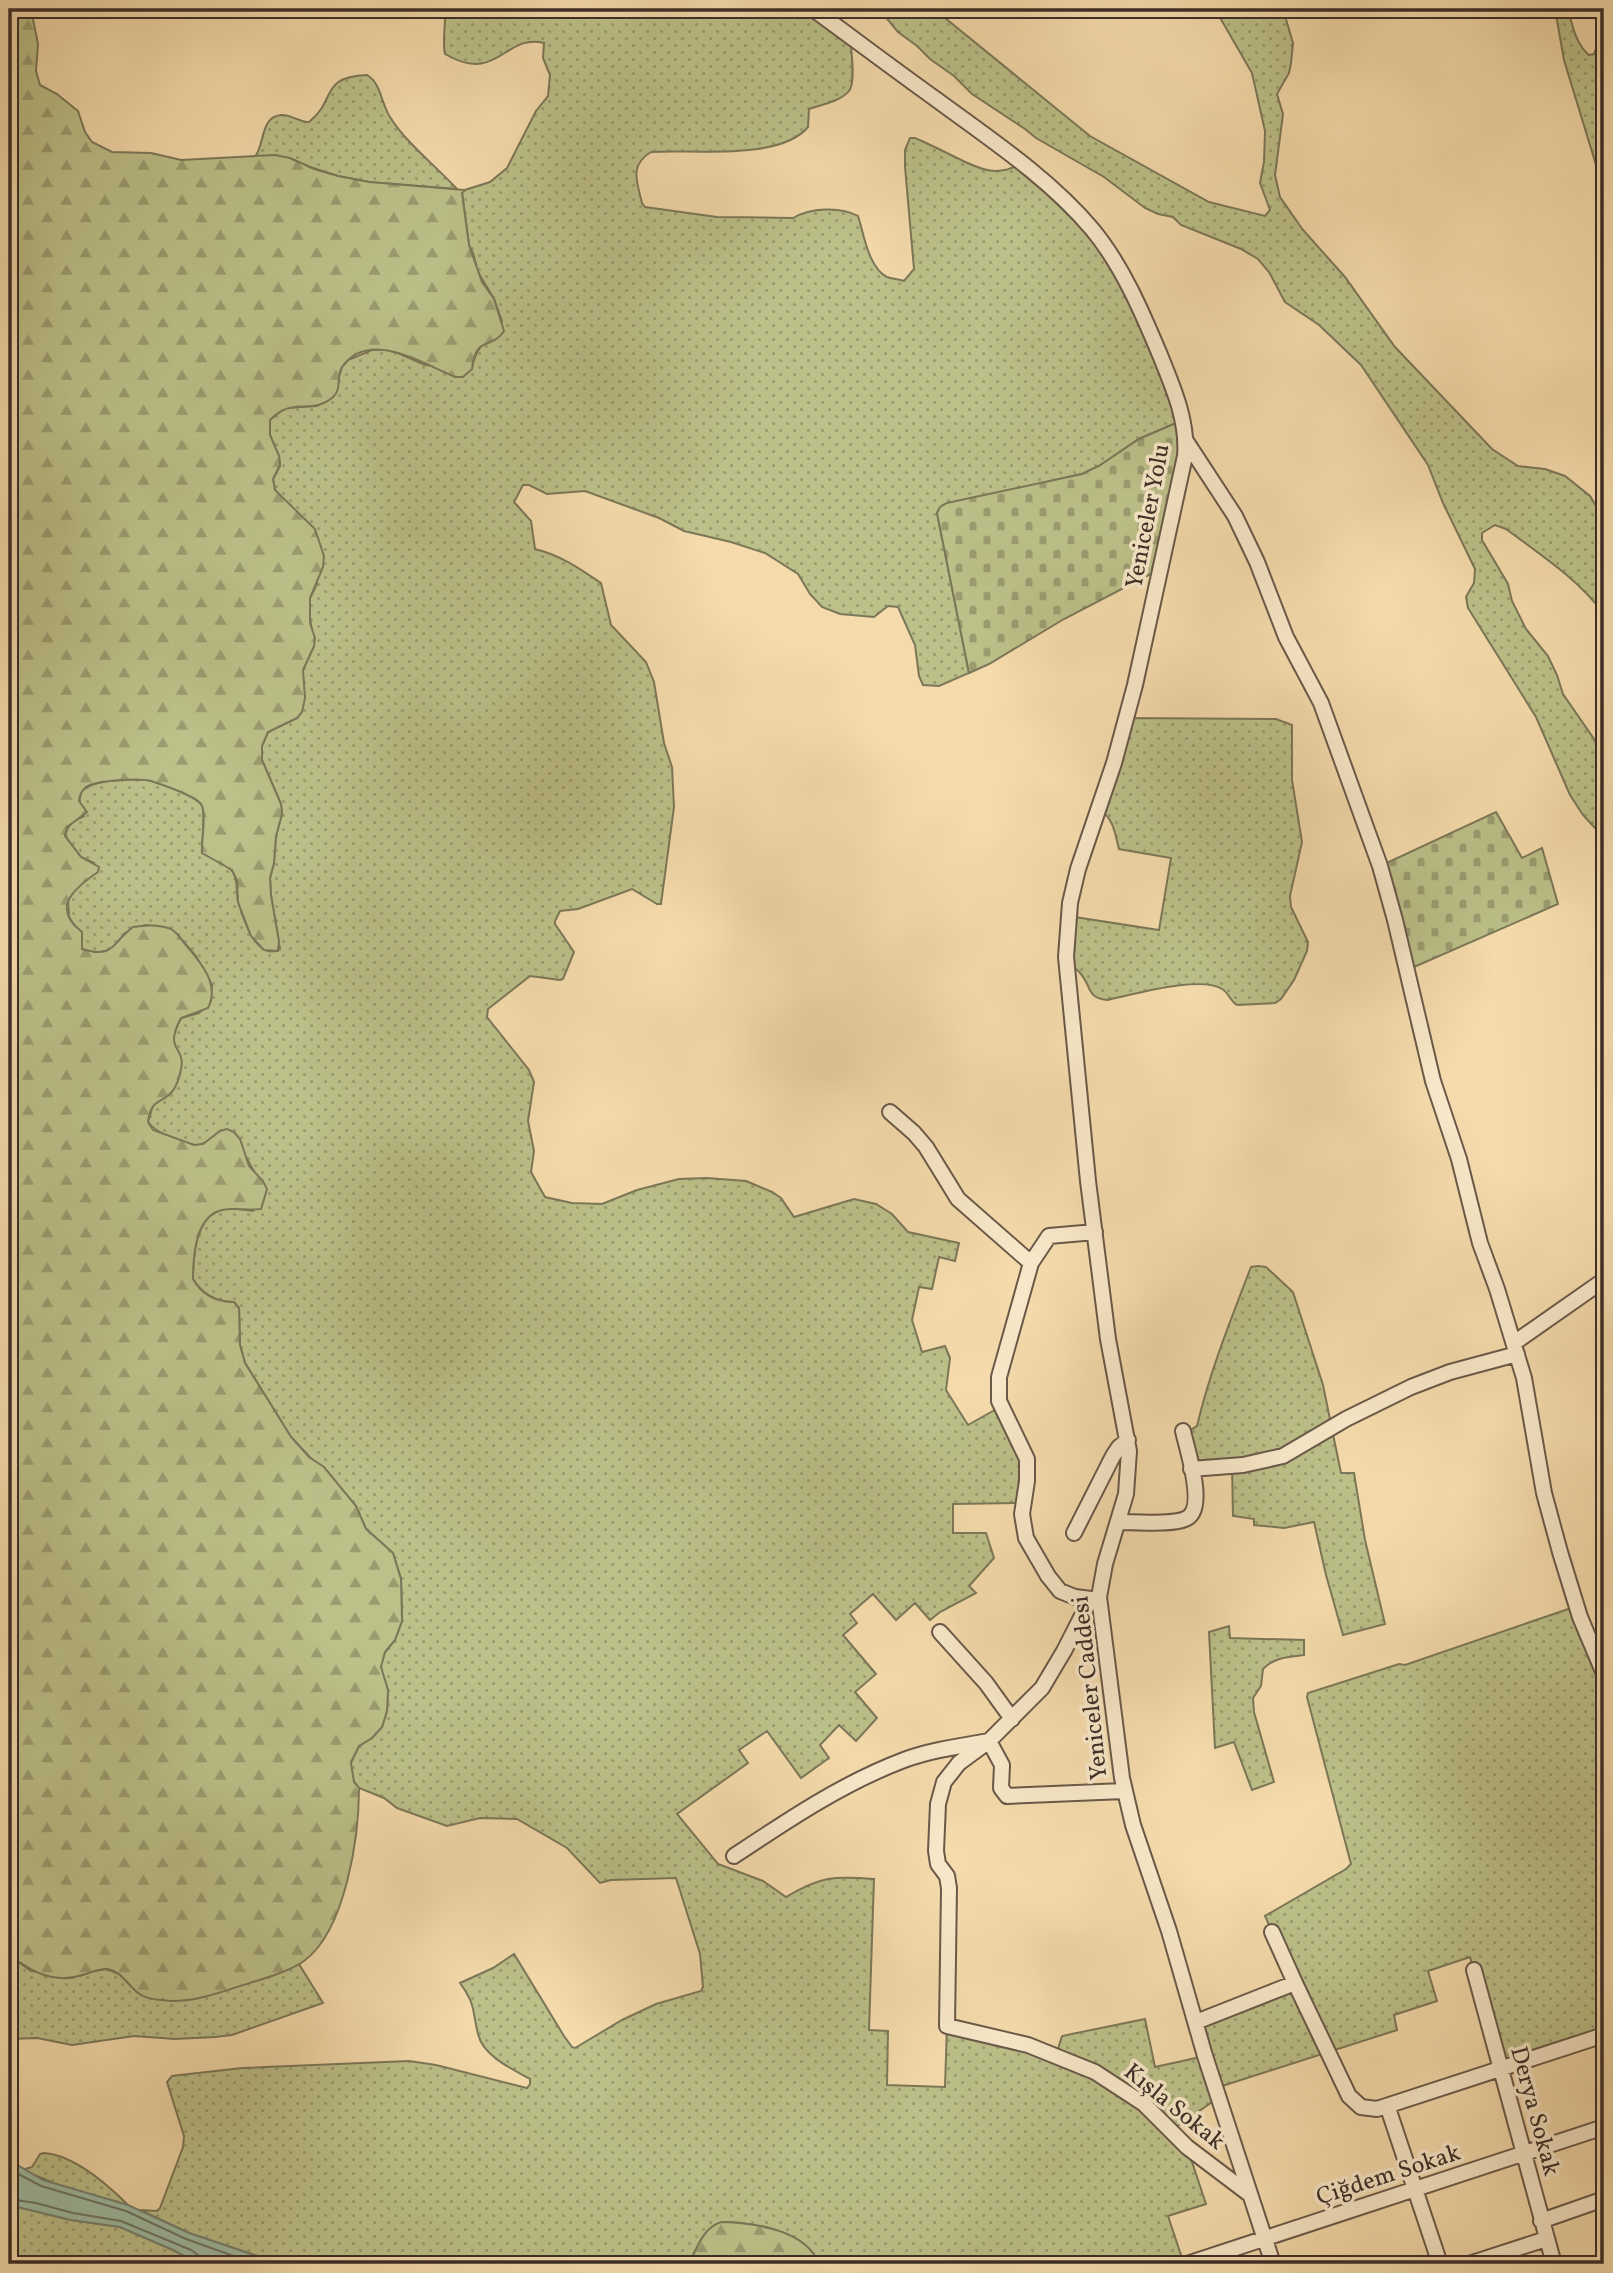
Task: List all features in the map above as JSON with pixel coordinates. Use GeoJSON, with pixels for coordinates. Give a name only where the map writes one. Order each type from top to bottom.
{"type":"FeatureCollection","features":[{"type":"Feature","properties":{"kind":"street","name":"Yeniceler Yolu"},"geometry":{"type":"LineString","coordinates":[[813,9],[987,135],[1041,180],[1091,229],[1125,281],[1146,322],[1183,420],[1186,441],[1179,487],[1135,685],[1114,763],[1078,869],[1070,903],[1066,957],[1076,1050]]}},
{"type":"Feature","properties":{"kind":"street"},"geometry":{"type":"LineString","coordinates":[[1186,441],[1235,516],[1286,637],[1321,703],[1384,881],[1433,1081],[1459,1159],[1480,1243],[1524,1378],[1544,1493],[1560,1552],[1580,1617],[1604,1674]]}},
{"type":"Feature","properties":{"kind":"street","name":"Yeniceler Caddesi"},"geometry":{"type":"LineString","coordinates":[[1076,1050],[1088,1181],[1108,1339],[1128,1440],[1129,1479],[1095,1598],[1124,1791],[1273,2264]]}},
{"type":"Feature","properties":{"kind":"street"},"geometry":{"type":"LineString","coordinates":[[890,1112],[926,1147],[958,1199],[1031,1263]]}},
{"type":"Feature","properties":{"kind":"street"},"geometry":{"type":"LineString","coordinates":[[734,1856],[791,1818],[872,1774],[906,1760],[949,1748],[989,1741],[1042,1688],[1053,1671],[1095,1598],[1075,1597],[1060,1591],[1026,1538],[1022,1514],[1027,1459],[999,1401],[999,1377],[1031,1263],[1049,1236],[1095,1232]]}},
{"type":"Feature","properties":{"kind":"street"},"geometry":{"type":"LineString","coordinates":[[1191,1468],[1243,1465],[1283,1456],[1346,1419],[1420,1383],[1515,1348],[1604,1280]]}},
{"type":"Feature","properties":{"kind":"street"},"geometry":{"type":"LineString","coordinates":[[1118,1522],[1181,1521],[1192,1516],[1197,1497],[1183,1431]]}},
{"type":"Feature","properties":{"kind":"street"},"geometry":{"type":"LineString","coordinates":[[1074,1533],[1113,1457],[1119,1447],[1128,1440]]}},
{"type":"Feature","properties":{"kind":"street"},"geometry":{"type":"LineString","coordinates":[[940,1632],[986,1683],[1012,1719]]}},
{"type":"Feature","properties":{"kind":"street"},"geometry":{"type":"LineString","coordinates":[[989,1741],[1002,1765],[1001,1788],[1007,1796],[1124,1791]]}},
{"type":"Feature","properties":{"kind":"street","name":"Kışla Sokak"},"geometry":{"type":"LineString","coordinates":[[989,1741],[950,1772],[940,1790],[937,1858],[947,1875],[949,1888],[947,2026],[1028,2045],[1094,2072],[1144,2104],[1187,2147],[1250,2194]]}},
{"type":"Feature","properties":{"kind":"street"},"geometry":{"type":"LineString","coordinates":[[1272,1932],[1349,2096],[1361,2107],[1388,2108],[1604,2035]]}},
{"type":"Feature","properties":{"kind":"street","name":"Derya Sokak"},"geometry":{"type":"LineString","coordinates":[[1474,1970],[1554,2264]]}},
{"type":"Feature","properties":{"kind":"street"},"geometry":{"type":"LineString","coordinates":[[1196,2022],[1296,1983]]}},
{"type":"Feature","properties":{"kind":"street"},"geometry":{"type":"LineString","coordinates":[[1388,2108],[1440,2264]]}},
{"type":"Feature","properties":{"kind":"street","name":"Çiğdem Sokak"},"geometry":{"type":"LineString","coordinates":[[1187,2264],[1604,2127]]}},
{"type":"Feature","properties":{"kind":"street"},"geometry":{"type":"LineString","coordinates":[[1541,2221],[1604,2199]]}},
{"type":"Feature","properties":{"kind":"street"},"geometry":{"type":"LineString","coordinates":[[1469,2264],[1546,2239]]}},
{"type":"Feature","properties":{"kind":"green space"},"geometry":{"type":"Polygon","coordinates":[[[9,9],[31,9],[38,44],[36,71],[40,85],[57,94],[78,111],[85,132],[92,142],[112,152],[151,153],[181,160],[275,155],[338,176],[369,182],[465,190],[462,193],[469,245],[482,282],[494,299],[504,331],[499,337],[480,347],[472,369],[463,377],[455,377],[397,352],[367,350],[353,356],[342,367],[337,391],[333,397],[317,405],[286,409],[270,420],[270,435],[280,465],[273,479],[275,490],[315,529],[324,556],[323,567],[310,598],[310,623],[315,638],[303,670],[305,698],[302,712],[297,718],[268,732],[262,746],[262,760],[281,804],[282,814],[270,878],[278,951],[264,950],[251,936],[238,902],[237,880],[232,870],[202,853],[203,808],[192,797],[145,780],[118,780],[91,785],[83,790],[79,801],[87,812],[67,827],[65,836],[81,857],[99,867],[98,872],[74,892],[67,907],[68,915],[82,932],[82,949],[93,952],[107,951],[133,927],[162,926],[176,932],[207,974],[212,991],[208,1008],[181,1018],[174,1037],[182,1062],[179,1077],[170,1094],[152,1108],[148,1122],[153,1130],[194,1145],[203,1144],[220,1131],[227,1129],[234,1132],[240,1139],[249,1166],[267,1189],[261,1209],[222,1210],[206,1220],[197,1238],[193,1279],[210,1296],[221,1301],[234,1302],[239,1308],[240,1345],[245,1363],[291,1437],[309,1457],[324,1467],[356,1506],[366,1529],[393,1553],[401,1579],[402,1621],[395,1640],[385,1652],[381,1667],[388,1690],[387,1711],[382,1727],[372,1738],[359,1746],[351,1763],[354,1782],[359,1788],[353,1856],[340,1905],[330,1928],[318,1947],[304,1961],[290,1969],[221,1992],[181,2001],[157,2000],[143,1996],[118,1973],[108,1969],[72,1978],[52,1977],[34,1971],[9,1955],[9,9]]]}},
{"type":"Feature","properties":{"kind":"green space"},"geometry":{"type":"Polygon","coordinates":[[[445,9],[813,9],[850,36],[853,73],[849,91],[836,100],[809,109],[808,127],[795,138],[777,145],[734,151],[651,152],[640,162],[636,174],[645,207],[717,217],[793,218],[808,212],[825,210],[851,213],[858,216],[875,266],[887,277],[904,281],[914,269],[905,167],[905,150],[910,138],[973,166],[989,170],[1004,170],[1021,163],[1107,250],[1183,420],[1139,439],[1082,474],[943,505],[937,513],[969,673],[939,686],[923,685],[919,676],[915,645],[898,607],[888,606],[874,617],[840,614],[822,607],[798,574],[765,553],[684,531],[659,518],[585,491],[547,494],[529,485],[523,485],[514,502],[531,521],[535,549],[561,558],[601,583],[611,625],[646,662],[654,682],[664,743],[672,767],[674,807],[661,904],[632,889],[578,909],[560,911],[555,924],[574,952],[563,979],[530,976],[488,1009],[487,1017],[529,1070],[534,1082],[528,1121],[534,1151],[531,1172],[545,1197],[572,1203],[602,1204],[637,1190],[679,1179],[746,1181],[781,1198],[794,1217],[854,1199],[876,1204],[892,1214],[908,1232],[959,1243],[955,1261],[939,1257],[932,1289],[919,1287],[912,1320],[922,1352],[945,1346],[950,1358],[946,1390],[968,1425],[1000,1407],[1020,1444],[1024,1503],[953,1504],[953,1533],[986,1533],[994,1558],[969,1586],[976,1593],[930,1620],[915,1603],[896,1620],[873,1594],[850,1614],[857,1623],[843,1635],[876,1674],[855,1692],[877,1718],[856,1741],[839,1725],[820,1745],[829,1758],[801,1778],[767,1731],[739,1750],[748,1763],[677,1814],[718,1864],[763,1881],[786,1897],[828,1879],[874,1879],[869,2030],[888,2031],[887,2085],[945,2087],[947,2026],[1056,2055],[1062,2036],[1145,2019],[1155,2067],[1205,2056],[1196,2022],[1295,1983],[1265,1916],[1351,1864],[1308,1693],[1399,1664],[1405,1665],[1577,1606],[1604,1674],[1604,2035],[1501,2070],[1470,1957],[1428,1971],[1437,2001],[1394,2015],[1397,2030],[1216,2088],[1219,2097],[1171,2131],[1187,2147],[1206,2204],[1168,2216],[1184,2264],[819,2264],[803,2243],[791,2236],[750,2224],[723,2222],[716,2224],[706,2233],[689,2264],[281,2264],[189,2233],[140,2210],[157,2211],[160,2208],[183,2147],[184,2136],[167,2082],[172,2076],[242,2068],[409,2061],[436,2065],[527,2088],[530,2079],[499,2061],[481,2042],[471,2002],[460,1983],[493,1968],[514,1954],[564,2036],[575,2048],[622,2020],[656,2004],[701,1991],[703,1987],[700,1954],[676,1878],[611,1880],[600,1883],[567,1848],[517,1819],[480,1818],[447,1826],[397,1808],[384,1798],[359,1788],[354,1782],[350,1763],[352,1757],[359,1746],[372,1738],[382,1727],[387,1711],[388,1690],[380,1667],[402,1621],[401,1579],[393,1553],[366,1529],[356,1506],[291,1437],[245,1363],[240,1345],[239,1308],[234,1302],[221,1301],[210,1296],[193,1279],[197,1239],[205,1221],[212,1214],[224,1209],[253,1211],[263,1181],[256,1175],[246,1157],[211,1139],[199,1145],[189,1144],[162,1133],[148,1122],[153,1105],[174,1089],[179,1053],[174,1040],[179,1022],[181,1018],[199,1013],[211,1001],[212,985],[196,956],[170,929],[145,925],[125,933],[111,950],[94,953],[82,949],[82,938],[69,917],[68,900],[94,863],[81,857],[65,836],[72,823],[84,816],[80,795],[90,786],[99,783],[146,780],[175,789],[201,804],[204,820],[202,853],[232,870],[240,908],[257,944],[272,951],[280,949],[270,878],[282,814],[281,804],[262,760],[262,746],[268,732],[297,718],[303,670],[314,646],[309,610],[310,598],[317,584],[283,499],[275,490],[273,479],[280,466],[279,456],[270,435],[270,420],[285,408],[317,406],[333,397],[342,367],[348,360],[372,350],[391,350],[425,365],[472,369],[479,349],[502,321],[494,299],[478,272],[469,245],[462,193],[490,182],[507,168],[536,111],[548,96],[550,75],[543,58],[544,43],[530,42],[519,45],[489,62],[463,62],[445,54],[445,9]]]}},
{"type":"Feature","properties":{"kind":"green space"},"geometry":{"type":"Polygon","coordinates":[[[879,9],[934,9],[1090,136],[1209,202],[1265,216],[1270,210],[1260,183],[1265,131],[1252,73],[1215,9],[1283,9],[1293,43],[1289,73],[1277,94],[1283,114],[1275,175],[1280,197],[1303,230],[1345,277],[1395,347],[1492,449],[1518,466],[1545,469],[1565,476],[1590,496],[1604,519],[1604,614],[1571,579],[1506,529],[1495,525],[1482,533],[1482,540],[1508,584],[1512,601],[1526,629],[1548,656],[1563,694],[1594,739],[1604,762],[1604,838],[1583,815],[1570,795],[1536,717],[1468,608],[1466,597],[1474,583],[1475,569],[1428,465],[1361,365],[1319,325],[1285,302],[1269,272],[1258,259],[1241,249],[1181,225],[1173,217],[1145,208],[1104,177],[1036,138],[972,94],[954,76],[898,32],[879,9]]]}},
{"type":"Feature","properties":{"kind":"green space"},"geometry":{"type":"Polygon","coordinates":[[[1555,9],[1568,9],[1578,40],[1589,55],[1594,54],[1604,21],[1604,191],[1564,60],[1555,9]]]}},
{"type":"Feature","properties":{"kind":"green space"},"geometry":{"type":"Polygon","coordinates":[[[367,75],[378,88],[387,112],[397,127],[457,189],[369,182],[304,165],[255,157],[266,126],[274,117],[284,115],[309,122],[318,114],[335,85],[342,80],[367,75]]]}},
{"type":"Feature","properties":{"kind":"green space"},"geometry":{"type":"Polygon","coordinates":[[[1183,420],[1186,441],[1162,568],[969,673],[937,513],[940,507],[947,503],[1082,474],[1139,439],[1183,420]]]}},
{"type":"Feature","properties":{"kind":"green space"},"geometry":{"type":"Polygon","coordinates":[[[1127,718],[1276,719],[1292,725],[1292,780],[1302,842],[1290,896],[1291,907],[1308,942],[1307,951],[1294,980],[1275,1003],[1237,1005],[1222,989],[1199,984],[1100,999],[1092,994],[1084,978],[1067,961],[1068,916],[1159,930],[1171,858],[1119,849],[1111,822],[1100,810],[1127,718]]]}},
{"type":"Feature","properties":{"kind":"green space"},"geometry":{"type":"Polygon","coordinates":[[[1496,812],[1522,858],[1542,848],[1558,904],[1407,970],[1380,866],[1496,812]]]}},
{"type":"Feature","properties":{"kind":"green space"},"geometry":{"type":"Polygon","coordinates":[[[1251,1267],[1266,1267],[1293,1292],[1323,1385],[1341,1473],[1354,1473],[1365,1540],[1385,1624],[1343,1635],[1314,1522],[1284,1528],[1254,1525],[1254,1519],[1233,1516],[1232,1466],[1191,1469],[1184,1434],[1197,1426],[1236,1306],[1251,1267]]]}},
{"type":"Feature","properties":{"kind":"green space"},"geometry":{"type":"Polygon","coordinates":[[[1229,1626],[1230,1638],[1304,1640],[1304,1655],[1277,1660],[1263,1669],[1261,1686],[1253,1698],[1254,1712],[1274,1782],[1252,1790],[1234,1742],[1215,1748],[1209,1632],[1229,1626]]]}},
{"type":"Feature","properties":{"kind":"green space"},"geometry":{"type":"Polygon","coordinates":[[[9,1955],[31,1971],[80,1976],[107,1969],[119,1974],[141,1995],[257,1980],[299,1964],[323,2003],[232,2035],[215,2037],[175,2039],[134,2036],[72,2045],[37,2038],[9,2039],[9,1955]]]}},
{"type":"Feature","properties":{"kind":"green space"},"geometry":{"type":"Polygon","coordinates":[[[40,2154],[78,2165],[128,2205],[66,2188],[22,2170],[32,2167],[40,2154]]]}},
{"type":"Feature","properties":{"kind":"green space"},"geometry":{"type":"Polygon","coordinates":[[[9,2205],[71,2220],[120,2227],[200,2264],[9,2264],[9,2205]]]}},
{"type":"Feature","properties":{"kind":"green space"},"geometry":{"type":"Polygon","coordinates":[[[722,2222],[764,2227],[791,2236],[812,2252],[819,2264],[689,2264],[706,2233],[722,2222]]]}},
{"type":"Feature","properties":{"kind":"water"},"geometry":{"type":"Polygon","coordinates":[[[9,2160],[43,2180],[128,2205],[189,2233],[281,2264],[200,2264],[120,2227],[71,2220],[9,2205],[9,2160]]]}}]}
